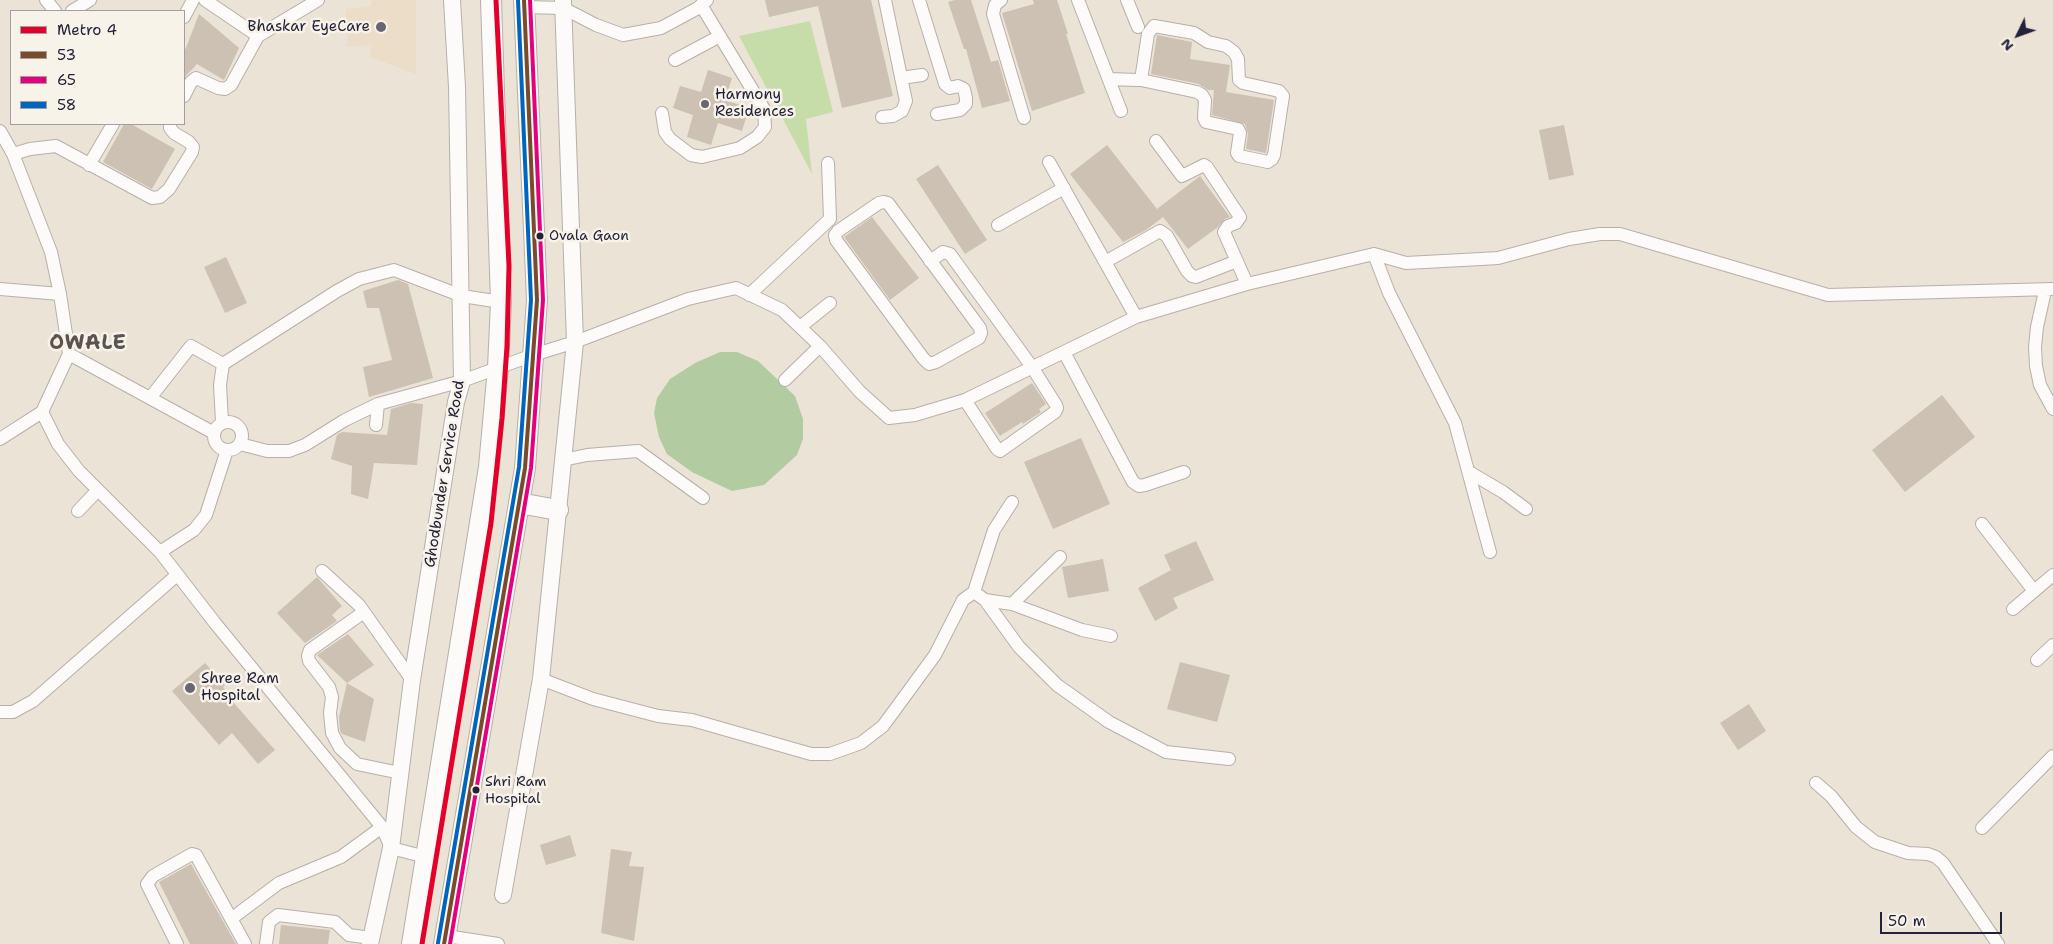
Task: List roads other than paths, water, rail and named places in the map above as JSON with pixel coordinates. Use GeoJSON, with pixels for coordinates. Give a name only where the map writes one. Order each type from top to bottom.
{"type":"FeatureCollection","features":[{"type":"Feature","properties":{"kind":"main road"},"geometry":{"type":"LineString","coordinates":[[412,944],[489,467],[498,368],[501,302],[491,0]]}},
{"type":"Feature","properties":{"kind":"main road"},"geometry":{"type":"LineString","coordinates":[[445,940],[525,468],[537,300],[524,4]]}},
{"type":"Feature","properties":{"kind":"main road"},"geometry":{"type":"LineString","coordinates":[[519,503],[558,510]]}},
{"type":"Feature","properties":{"kind":"street"},"geometry":{"type":"LineString","coordinates":[[46,0],[54,10]]}},
{"type":"Feature","properties":{"kind":"street"},"geometry":{"type":"LineString","coordinates":[[74,10],[90,0]]}},
{"type":"Feature","properties":{"kind":"street"},"geometry":{"type":"LineString","coordinates":[[185,14],[193,0]]}},
{"type":"Feature","properties":{"kind":"street"},"geometry":{"type":"LineString","coordinates":[[205,0],[258,36]]}},
{"type":"Feature","properties":{"kind":"street","name":"Ghodbunder Service Road"},"geometry":{"type":"LineString","coordinates":[[371,941],[391,848],[412,680],[456,402],[462,381],[457,87],[452,0]]}},
{"type":"Feature","properties":{"kind":"street"},"geometry":{"type":"LineString","coordinates":[[882,117],[893,116],[902,111],[906,101],[885,0]]}},
{"type":"Feature","properties":{"kind":"street"},"geometry":{"type":"LineString","coordinates":[[919,0],[945,84],[950,88],[958,86],[964,89],[966,98],[966,104],[960,110],[938,114]]}},
{"type":"Feature","properties":{"kind":"street"},"geometry":{"type":"LineString","coordinates":[[1001,0],[995,5],[993,14],[1024,118]]}},
{"type":"Feature","properties":{"kind":"street"},"geometry":{"type":"LineString","coordinates":[[1078,0],[1122,111]]}},
{"type":"Feature","properties":{"kind":"street"},"geometry":{"type":"LineString","coordinates":[[1127,0],[1138,27]]}},
{"type":"Feature","properties":{"kind":"street"},"geometry":{"type":"LineString","coordinates":[[185,94],[191,82],[196,78],[218,88],[225,89],[231,86],[258,36],[312,1]]}},
{"type":"Feature","properties":{"kind":"street"},"geometry":{"type":"LineString","coordinates":[[524,4],[563,4],[596,25],[624,35],[661,28],[704,3],[720,36],[764,109],[765,127],[757,137],[740,148],[702,157],[690,156],[670,139],[665,132],[662,113]]}},
{"type":"Feature","properties":{"kind":"street"},"geometry":{"type":"LineString","coordinates":[[503,895],[541,679],[575,342],[563,4]]}},
{"type":"Feature","properties":{"kind":"street"},"geometry":{"type":"LineString","coordinates":[[1109,79],[1141,80],[1197,92],[1205,100],[1204,118],[1206,122],[1238,130],[1240,133],[1237,153],[1239,156],[1268,162],[1272,159],[1283,96],[1279,92],[1243,83],[1239,80],[1238,59],[1234,52],[1226,46],[1208,42],[1194,33],[1154,26],[1148,34],[1141,80]]}},
{"type":"Feature","properties":{"kind":"street"},"geometry":{"type":"LineString","coordinates":[[675,60],[720,36]]}},
{"type":"Feature","properties":{"kind":"street"},"geometry":{"type":"LineString","coordinates":[[901,78],[922,75]]}},
{"type":"Feature","properties":{"kind":"street"},"geometry":{"type":"LineString","coordinates":[[89,165],[112,125]]}},
{"type":"Feature","properties":{"kind":"street"},"geometry":{"type":"LineString","coordinates":[[13,154],[56,146],[152,198],[160,198],[169,188],[192,152],[193,147],[189,142],[174,133],[170,125]]}},
{"type":"Feature","properties":{"kind":"street"},"geometry":{"type":"LineString","coordinates":[[0,130],[13,154],[51,252],[60,294],[69,354],[42,412],[0,440]]}},
{"type":"Feature","properties":{"kind":"street"},"geometry":{"type":"LineString","coordinates":[[1156,141],[1182,176],[1200,166],[1204,165],[1207,167],[1240,217],[1240,220],[1228,226],[1224,232],[1247,284]]}},
{"type":"Feature","properties":{"kind":"street"},"geometry":{"type":"LineString","coordinates":[[1049,162],[1136,317]]}},
{"type":"Feature","properties":{"kind":"street"},"geometry":{"type":"LineString","coordinates":[[749,295],[830,219],[828,163]]}},
{"type":"Feature","properties":{"kind":"street"},"geometry":{"type":"LineString","coordinates":[[998,226],[1064,188]]}},
{"type":"Feature","properties":{"kind":"street"},"geometry":{"type":"LineString","coordinates":[[879,203],[888,203],[930,261],[980,328],[981,333],[979,338],[929,364],[842,248],[835,235],[879,203]]}},
{"type":"Feature","properties":{"kind":"street"},"geometry":{"type":"LineString","coordinates":[[1105,262],[1160,231],[1168,236],[1187,271],[1192,276],[1196,277],[1237,261]]}},
{"type":"Feature","properties":{"kind":"street"},"geometry":{"type":"LineString","coordinates":[[240,444],[267,451],[289,451],[304,445],[345,420],[378,404],[462,381],[533,354],[575,342],[688,299],[736,288],[782,310],[820,346],[860,392],[889,418],[915,415],[965,400],[1136,317],[1247,284],[1374,254],[1406,263],[1498,258],[1569,238],[1600,234],[1620,234],[1828,296],[2049,290],[2037,326],[2035,348],[2040,385],[2053,409]]}},
{"type":"Feature","properties":{"kind":"street"},"geometry":{"type":"LineString","coordinates":[[930,261],[943,252],[950,254],[1032,367],[1057,408],[1055,412],[1004,450],[997,450],[965,400]]}},
{"type":"Feature","properties":{"kind":"street"},"geometry":{"type":"LineString","coordinates":[[1374,254],[1389,293],[1455,423],[1490,552]]}},
{"type":"Feature","properties":{"kind":"street"},"geometry":{"type":"LineString","coordinates":[[222,422],[220,384],[223,364],[359,279],[394,270],[462,296],[501,302]]}},
{"type":"Feature","properties":{"kind":"street"},"geometry":{"type":"LineString","coordinates":[[0,289],[60,294]]}},
{"type":"Feature","properties":{"kind":"street"},"geometry":{"type":"LineString","coordinates":[[800,327],[830,303]]}},
{"type":"Feature","properties":{"kind":"street"},"geometry":{"type":"LineString","coordinates":[[150,398],[191,346],[223,364]]}},
{"type":"Feature","properties":{"kind":"street"},"geometry":{"type":"LineString","coordinates":[[785,380],[820,346]]}},
{"type":"Feature","properties":{"kind":"street"},"geometry":{"type":"LineString","coordinates":[[1064,352],[1133,482],[1139,486],[1145,485],[1184,472]]}},
{"type":"Feature","properties":{"kind":"street"},"geometry":{"type":"LineString","coordinates":[[69,354],[214,433]]}},
{"type":"Feature","properties":{"kind":"street"},"geometry":{"type":"LineString","coordinates":[[376,425],[378,404]]}},
{"type":"Feature","properties":{"kind":"street"},"geometry":{"type":"LineString","coordinates":[[42,412],[58,444],[79,470],[160,552],[382,826],[391,848],[426,857]]}},
{"type":"Feature","properties":{"kind":"street"},"geometry":{"type":"LineString","coordinates":[[222,422],[231,422],[239,426],[243,435],[240,444],[232,450],[228,450],[215,443],[214,433],[222,422]]}},
{"type":"Feature","properties":{"kind":"street"},"geometry":{"type":"LineString","coordinates":[[160,552],[194,530],[206,515],[228,450]]}},
{"type":"Feature","properties":{"kind":"street"},"geometry":{"type":"LineString","coordinates":[[563,460],[595,454],[638,451],[703,498]]}},
{"type":"Feature","properties":{"kind":"street"},"geometry":{"type":"LineString","coordinates":[[1469,472],[1504,492],[1526,509]]}},
{"type":"Feature","properties":{"kind":"street"},"geometry":{"type":"LineString","coordinates":[[78,511],[98,490]]}},
{"type":"Feature","properties":{"kind":"street"},"geometry":{"type":"LineString","coordinates":[[1012,502],[994,530],[980,596],[1019,646],[1057,685],[1109,722],[1166,752],[1229,759]]}},
{"type":"Feature","properties":{"kind":"street"},"geometry":{"type":"LineString","coordinates":[[1982,524],[2034,591]]}},
{"type":"Feature","properties":{"kind":"street"},"geometry":{"type":"LineString","coordinates":[[1012,604],[1060,557]]}},
{"type":"Feature","properties":{"kind":"street"},"geometry":{"type":"LineString","coordinates":[[322,571],[364,612],[412,680]]}},
{"type":"Feature","properties":{"kind":"street"},"geometry":{"type":"LineString","coordinates":[[0,712],[13,712],[33,701],[177,575]]}},
{"type":"Feature","properties":{"kind":"street"},"geometry":{"type":"LineString","coordinates":[[2014,610],[2053,575]]}},
{"type":"Feature","properties":{"kind":"street"},"geometry":{"type":"LineString","coordinates":[[541,679],[593,699],[658,716],[692,720],[811,754],[830,754],[861,743],[883,726],[935,655],[963,600],[980,596],[1012,604],[1082,630],[1111,636]]}},
{"type":"Feature","properties":{"kind":"street"},"geometry":{"type":"LineString","coordinates":[[364,612],[310,650],[309,661],[329,687],[332,697],[330,713],[332,732],[340,748],[357,764],[400,773]]}},
{"type":"Feature","properties":{"kind":"street"},"geometry":{"type":"LineString","coordinates":[[2037,660],[2053,646]]}},
{"type":"Feature","properties":{"kind":"street"},"geometry":{"type":"LineString","coordinates":[[1982,828],[2053,756]]}},
{"type":"Feature","properties":{"kind":"street"},"geometry":{"type":"LineString","coordinates":[[1816,783],[1831,796],[1856,827],[1874,842],[1908,853],[1928,854],[1936,857],[1943,863],[1998,944]]}},
{"type":"Feature","properties":{"kind":"street"},"geometry":{"type":"LineString","coordinates":[[231,919],[279,883],[342,857],[382,826]]}},
{"type":"Feature","properties":{"kind":"street"},"geometry":{"type":"LineString","coordinates":[[177,944],[147,884],[153,876],[192,854],[196,855],[245,944]]}},
{"type":"Feature","properties":{"kind":"street"},"geometry":{"type":"LineString","coordinates":[[266,944],[269,922],[278,915],[334,922],[348,939],[371,941]]}},
{"type":"Feature","properties":{"kind":"street"},"geometry":{"type":"LineString","coordinates":[[445,940],[496,944]]}},
{"type":"Feature","properties":{"kind":"metro line","name":"4"},"geometry":{"type":"LineString","coordinates":[[422,944],[491,523],[502,418],[507,346],[509,266],[496,0]]}},
{"type":"Feature","properties":{"kind":"place","name":"Bhaskar EyeCare"},"geometry":{"type":"Point","coordinates":[381,27]}},
{"type":"Feature","properties":{"kind":"place","name":"Harmony Residences"},"geometry":{"type":"Point","coordinates":[705,104]}},
{"type":"Feature","properties":{"kind":"place","name":"Ovala Gaon"},"geometry":{"type":"Point","coordinates":[540,236]}},
{"type":"Feature","properties":{"kind":"place","name":"Shree Ram Hospital"},"geometry":{"type":"Point","coordinates":[190,688]}},
{"type":"Feature","properties":{"kind":"place","name":"Shri Ram Hospital"},"geometry":{"type":"Point","coordinates":[476,790]}},
{"type":"Feature","properties":{"kind":"district","name":"OWALE"},"geometry":{"type":"Point","coordinates":[88,344]}}]}
